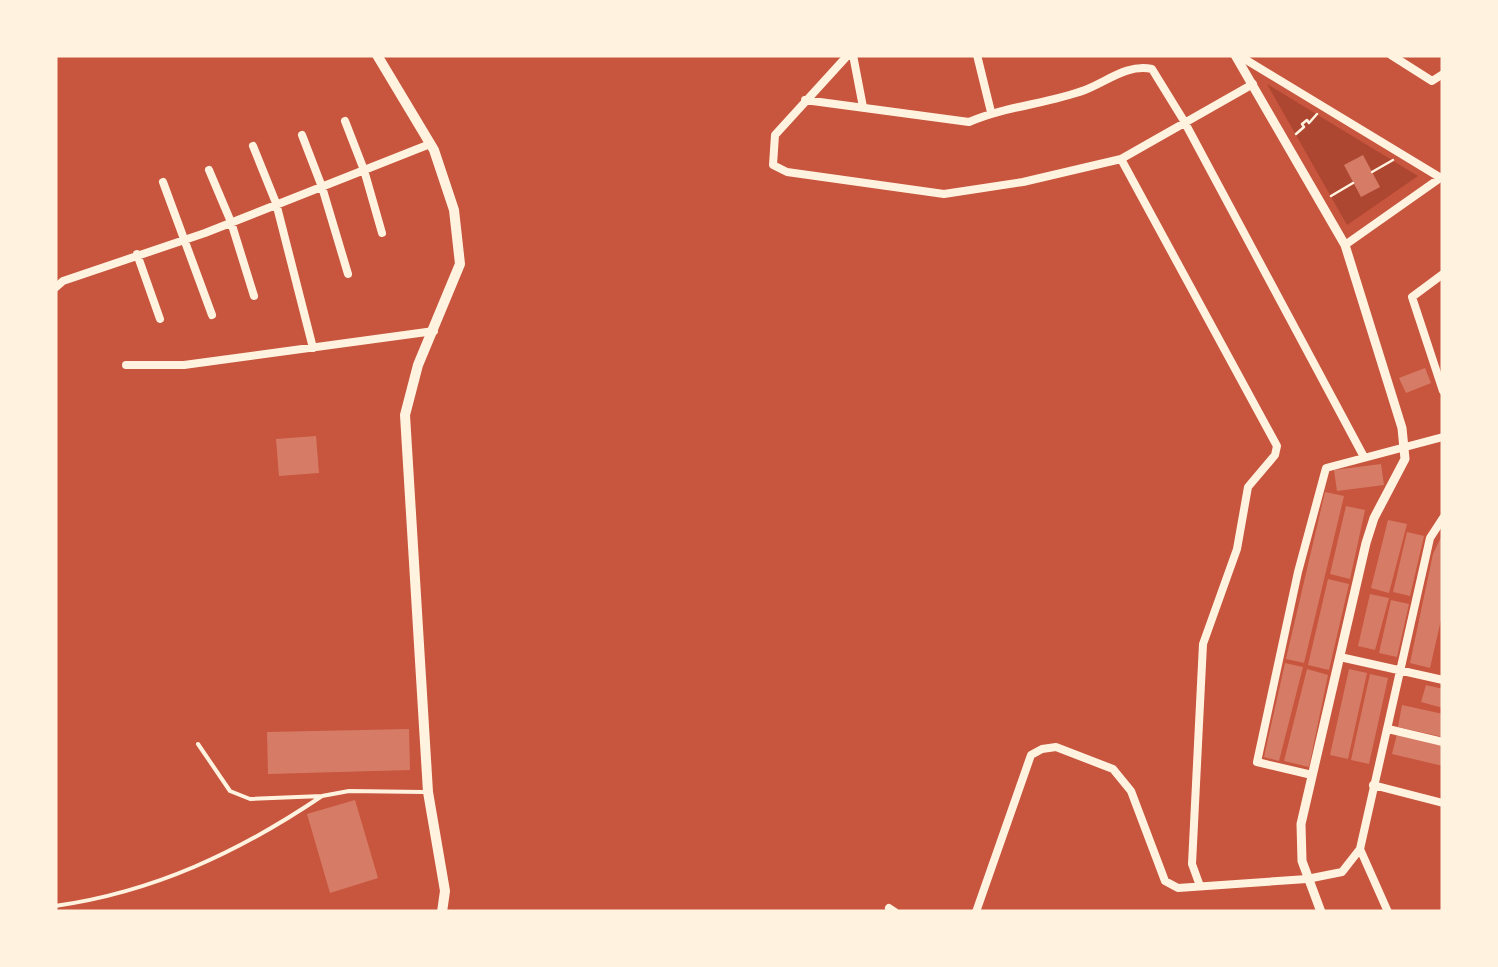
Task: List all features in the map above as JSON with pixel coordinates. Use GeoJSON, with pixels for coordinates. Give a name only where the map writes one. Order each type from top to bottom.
{"type":"FeatureCollection","features":[{"type":"Feature","properties":{"kind":"main road"},"geometry":{"type":"LineString","coordinates":[[377,55],[430,144],[454,210],[460,264],[418,365],[405,415],[428,792],[445,891],[442,912]]}},
{"type":"Feature","properties":{"kind":"street"},"geometry":{"type":"LineString","coordinates":[[850,55],[775,135],[773,165],[787,172],[944,194],[1023,182],[1121,159],[1253,84]]}},
{"type":"Feature","properties":{"kind":"street"},"geometry":{"type":"LineString","coordinates":[[850,55],[863,107]]}},
{"type":"Feature","properties":{"kind":"street"},"geometry":{"type":"LineString","coordinates":[[977,55],[991,112]]}},
{"type":"Feature","properties":{"kind":"street"},"geometry":{"type":"LineString","coordinates":[[1236,55],[1344,244],[1406,447],[1401,472],[1374,518],[1366,542],[1301,824],[1302,861],[1321,912]]}},
{"type":"Feature","properties":{"kind":"street"},"geometry":{"type":"LineString","coordinates":[[1236,55],[1442,177],[1344,244]]}},
{"type":"Feature","properties":{"kind":"street"},"geometry":{"type":"LineString","coordinates":[[1391,55],[1432,81],[1443,74]]}},
{"type":"Feature","properties":{"kind":"street"},"geometry":{"type":"LineString","coordinates":[[805,100],[969,122],[991,112],[1084,90],[1136,66],[1152,69],[1184,121],[1364,458]]}},
{"type":"Feature","properties":{"kind":"street"},"geometry":{"type":"LineString","coordinates":[[344,121],[364,170],[382,233]]}},
{"type":"Feature","properties":{"kind":"street"},"geometry":{"type":"LineString","coordinates":[[302,134],[348,274]]}},
{"type":"Feature","properties":{"kind":"street"},"geometry":{"type":"LineString","coordinates":[[55,288],[63,281],[185,240],[430,144]]}},
{"type":"Feature","properties":{"kind":"street"},"geometry":{"type":"LineString","coordinates":[[252,146],[276,203],[313,348]]}},
{"type":"Feature","properties":{"kind":"street"},"geometry":{"type":"LineString","coordinates":[[1121,159],[1277,446],[1275,455],[1248,488],[1237,549],[1204,644],[1192,864],[1200,886]]}},
{"type":"Feature","properties":{"kind":"street"},"geometry":{"type":"LineString","coordinates":[[209,170],[231,222],[254,296]]}},
{"type":"Feature","properties":{"kind":"street"},"geometry":{"type":"LineString","coordinates":[[164,182],[212,315]]}},
{"type":"Feature","properties":{"kind":"street"},"geometry":{"type":"LineString","coordinates":[[137,254],[160,319]]}},
{"type":"Feature","properties":{"kind":"street"},"geometry":{"type":"LineString","coordinates":[[1443,274],[1412,297],[1443,391]]}},
{"type":"Feature","properties":{"kind":"street"},"geometry":{"type":"LineString","coordinates":[[126,365],[184,365],[434,332]]}},
{"type":"Feature","properties":{"kind":"street"},"geometry":{"type":"LineString","coordinates":[[1312,775],[1258,762],[1298,572],[1326,468],[1443,438]]}},
{"type":"Feature","properties":{"kind":"street"},"geometry":{"type":"LineString","coordinates":[[976,912],[1031,756],[1056,747],[1113,770],[1132,791],[1165,881],[1178,888],[1308,879],[1342,872],[1360,849],[1430,538],[1443,518]]}},
{"type":"Feature","properties":{"kind":"street"},"geometry":{"type":"LineString","coordinates":[[1340,657],[1443,680]]}},
{"type":"Feature","properties":{"kind":"street"},"geometry":{"type":"LineString","coordinates":[[1388,729],[1443,742]]}},
{"type":"Feature","properties":{"kind":"street"},"geometry":{"type":"LineString","coordinates":[[1373,785],[1443,803]]}},
{"type":"Feature","properties":{"kind":"street"},"geometry":{"type":"LineString","coordinates":[[1360,849],[1388,912]]}},
{"type":"Feature","properties":{"kind":"lane"},"geometry":{"type":"LineString","coordinates":[[198,744],[230,791],[250,800],[348,791],[428,792]]}},
{"type":"Feature","properties":{"kind":"lane"},"geometry":{"type":"LineString","coordinates":[[55,906],[97,900],[198,868],[273,828],[322,796]]}},
{"type":"Feature","properties":{"kind":"path"},"geometry":{"type":"LineString","coordinates":[[1287,142],[1304,128],[1306,120]]}},
{"type":"Feature","properties":{"kind":"path"},"geometry":{"type":"LineString","coordinates":[[1372,172],[1403,155]]}},
{"type":"Feature","properties":{"kind":"path"},"geometry":{"type":"LineString","coordinates":[[1334,194],[1354,183]]}},
{"type":"Feature","properties":{"kind":"shaded area"},"geometry":{"type":"Polygon","coordinates":[[[1267,84],[1418,176],[1347,225],[1267,84]]]}},
{"type":"Feature","properties":{"kind":"building"},"geometry":{"type":"Polygon","coordinates":[[[1363,155],[1380,187],[1361,197],[1344,165],[1363,155]]]}},
{"type":"Feature","properties":{"kind":"building"},"geometry":{"type":"Polygon","coordinates":[[[1425,368],[1431,383],[1406,393],[1399,378],[1425,368]]]}},
{"type":"Feature","properties":{"kind":"building"},"geometry":{"type":"Polygon","coordinates":[[[316,436],[319,473],[279,476],[276,439],[316,436]]]}},
{"type":"Feature","properties":{"kind":"building"},"geometry":{"type":"Polygon","coordinates":[[[1381,464],[1384,485],[1337,491],[1334,470],[1381,464]]]}},
{"type":"Feature","properties":{"kind":"building"},"geometry":{"type":"Polygon","coordinates":[[[1325,492],[1344,496],[1304,663],[1286,659],[1325,492]]]}},
{"type":"Feature","properties":{"kind":"building"},"geometry":{"type":"Polygon","coordinates":[[[1346,506],[1365,510],[1350,579],[1330,574],[1346,506]]]}},
{"type":"Feature","properties":{"kind":"building"},"geometry":{"type":"Polygon","coordinates":[[[1388,520],[1407,524],[1389,593],[1371,588],[1388,520]]]}},
{"type":"Feature","properties":{"kind":"building"},"geometry":{"type":"Polygon","coordinates":[[[1407,532],[1424,536],[1410,596],[1393,592],[1407,532]]]}},
{"type":"Feature","properties":{"kind":"building"},"geometry":{"type":"Polygon","coordinates":[[[1443,533],[1443,611],[1430,668],[1410,663],[1433,554],[1443,533]]]}},
{"type":"Feature","properties":{"kind":"building"},"geometry":{"type":"Polygon","coordinates":[[[1328,579],[1349,584],[1329,670],[1308,665],[1328,579]]]}},
{"type":"Feature","properties":{"kind":"building"},"geometry":{"type":"Polygon","coordinates":[[[1370,594],[1389,598],[1375,650],[1358,646],[1370,594]]]}},
{"type":"Feature","properties":{"kind":"building"},"geometry":{"type":"Polygon","coordinates":[[[1391,600],[1409,604],[1397,657],[1379,653],[1391,600]]]}},
{"type":"Feature","properties":{"kind":"building"},"geometry":{"type":"Polygon","coordinates":[[[1285,663],[1303,667],[1279,761],[1264,757],[1285,663]]]}},
{"type":"Feature","properties":{"kind":"building"},"geometry":{"type":"Polygon","coordinates":[[[1307,669],[1328,675],[1309,767],[1284,761],[1307,669]]]}},
{"type":"Feature","properties":{"kind":"building"},"geometry":{"type":"Polygon","coordinates":[[[1349,669],[1367,673],[1348,759],[1330,755],[1349,669]]]}},
{"type":"Feature","properties":{"kind":"building"},"geometry":{"type":"Polygon","coordinates":[[[1370,674],[1388,678],[1369,764],[1351,760],[1370,674]]]}},
{"type":"Feature","properties":{"kind":"building"},"geometry":{"type":"Polygon","coordinates":[[[1426,685],[1443,689],[1443,708],[1421,702],[1426,685]]]}},
{"type":"Feature","properties":{"kind":"building"},"geometry":{"type":"Polygon","coordinates":[[[1402,705],[1443,714],[1443,737],[1398,727],[1402,705]]]}},
{"type":"Feature","properties":{"kind":"building"},"geometry":{"type":"Polygon","coordinates":[[[409,729],[410,770],[268,774],[267,732],[409,729]]]}},
{"type":"Feature","properties":{"kind":"building"},"geometry":{"type":"Polygon","coordinates":[[[1397,734],[1443,745],[1443,766],[1392,754],[1397,734]]]}},
{"type":"Feature","properties":{"kind":"building"},"geometry":{"type":"Polygon","coordinates":[[[355,800],[378,878],[330,893],[307,814],[355,800]]]}}]}
